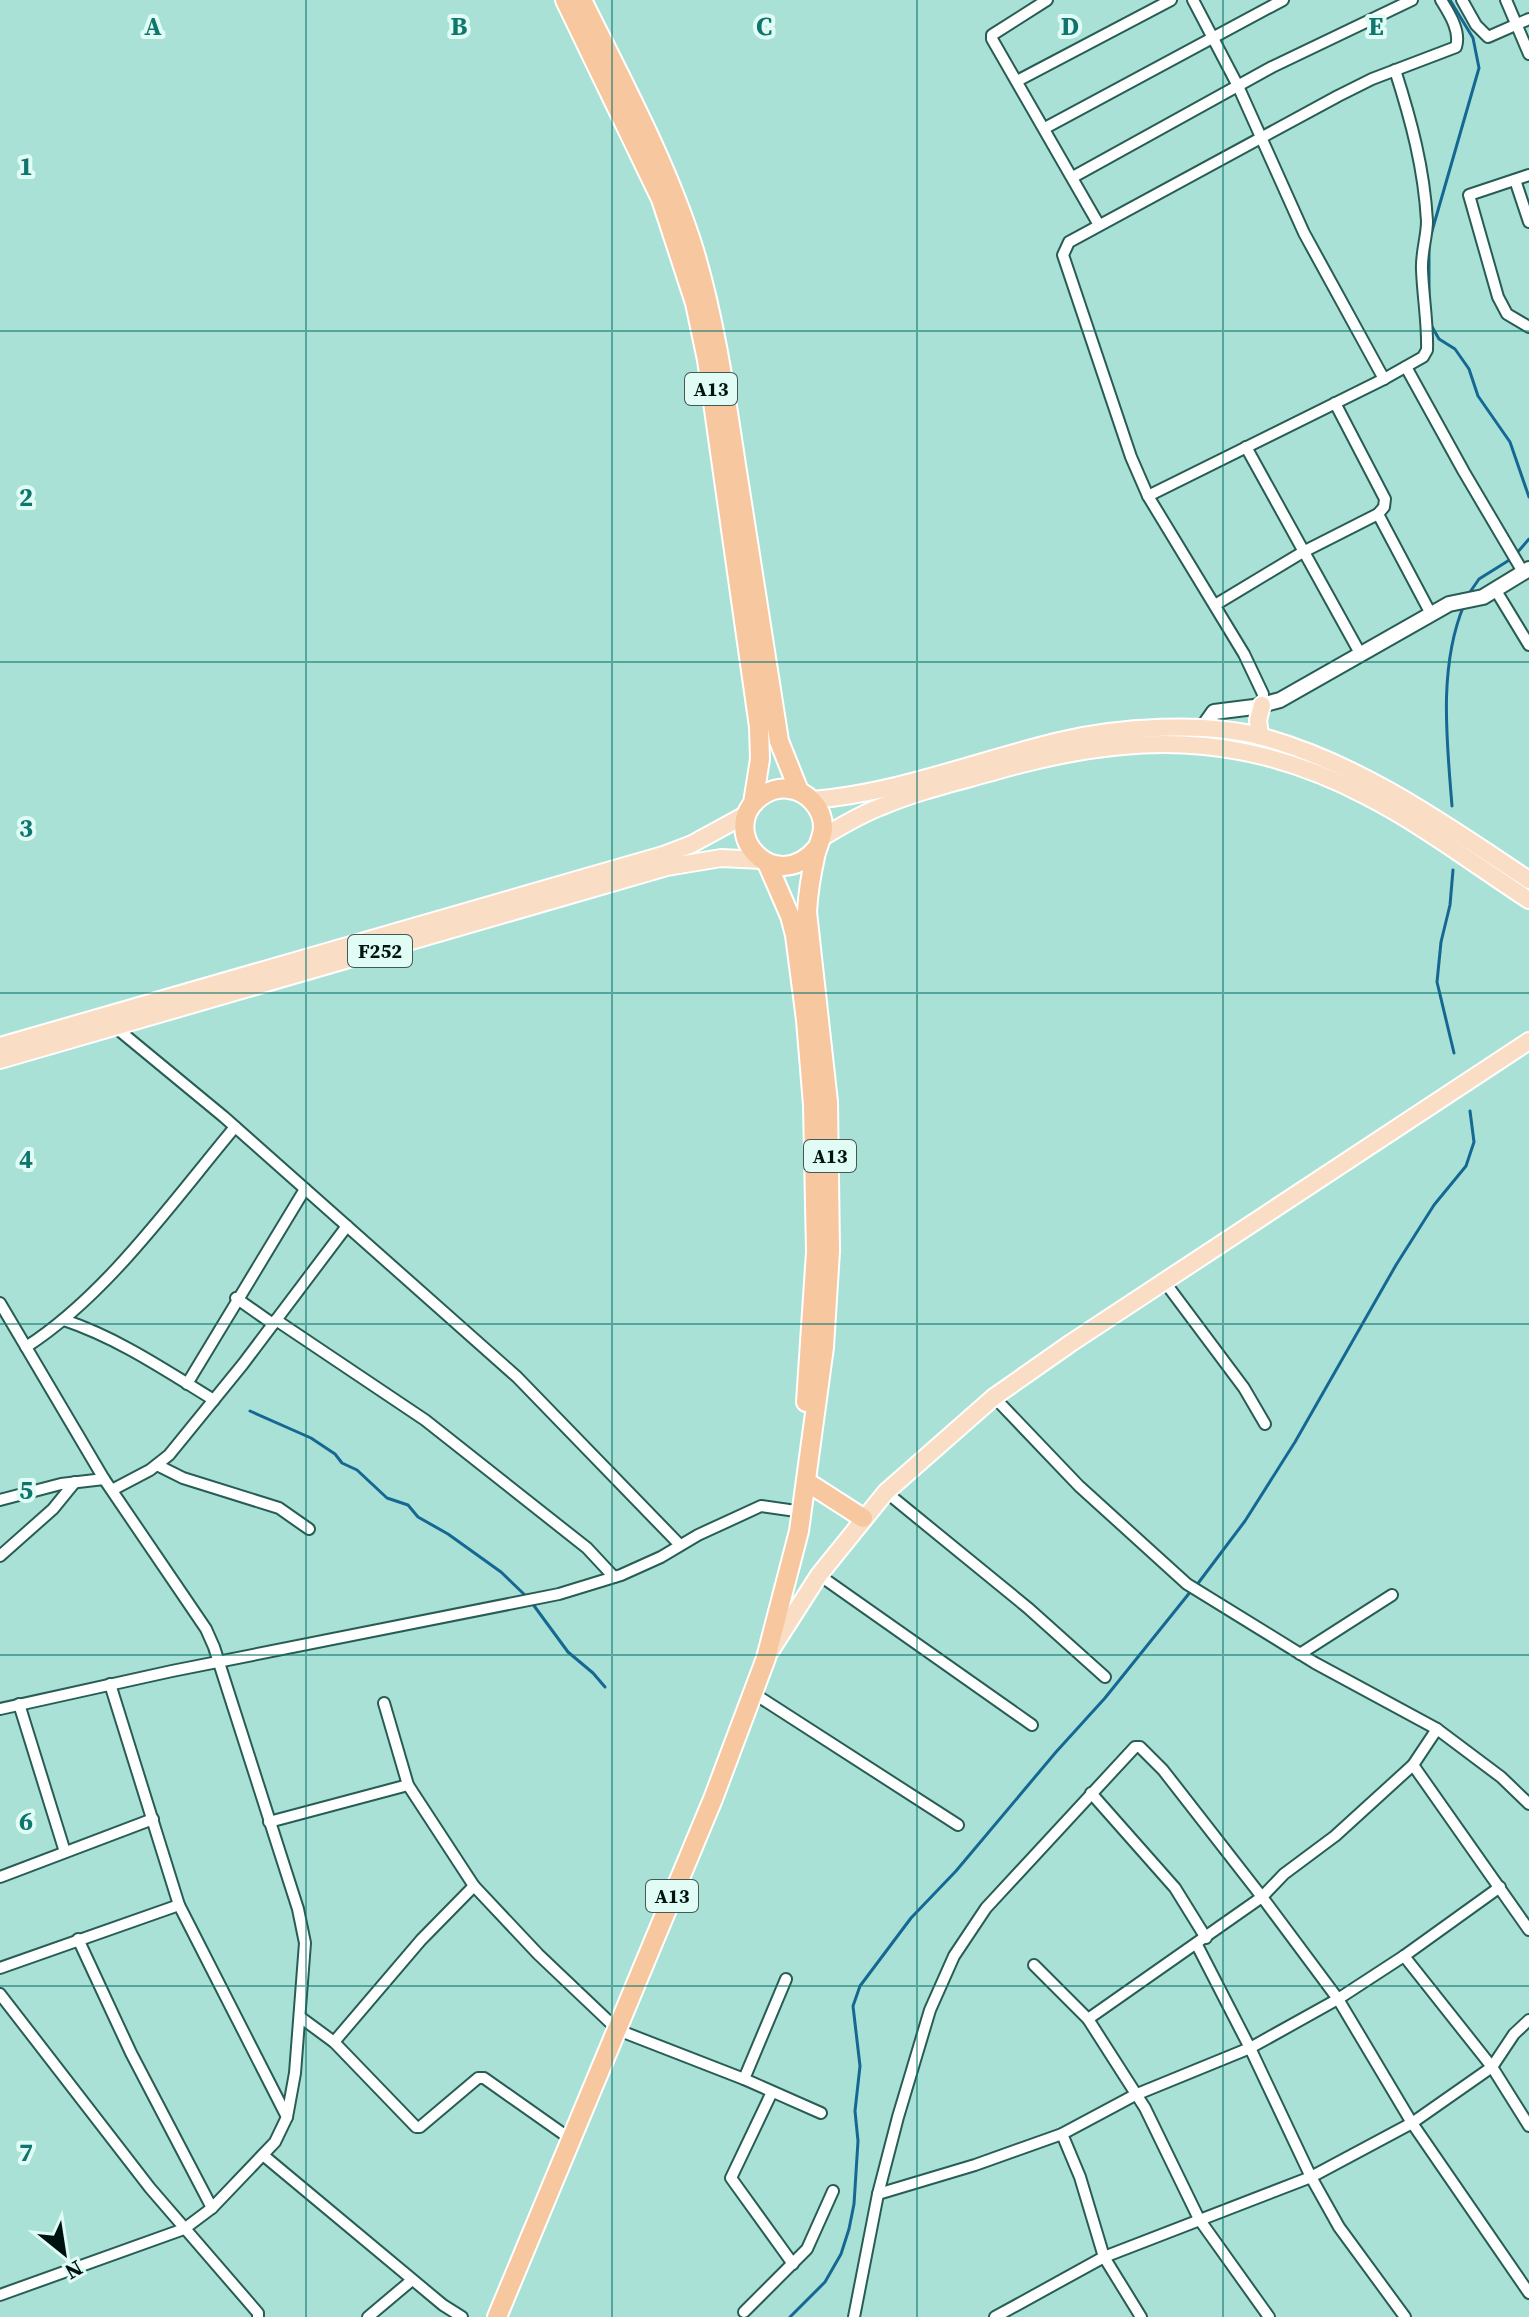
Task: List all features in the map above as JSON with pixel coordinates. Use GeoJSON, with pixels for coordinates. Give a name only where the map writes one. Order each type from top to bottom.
{"type":"FeatureCollection","features":[{"type":"Feature","properties":{"kind":"highway","name":"A13"},"geometry":{"type":"LineString","coordinates":[[565,0],[661,199],[695,303],[707,360],[761,742],[744,827],[746,840],[752,851],[765,862],[786,905],[795,935],[813,1105],[816,1252],[804,1423],[808,1473]]}},
{"type":"Feature","properties":{"kind":"highway","name":"A13"},"geometry":{"type":"LineString","coordinates":[[497,2317],[618,2030],[766,1658],[803,1512],[824,1347],[830,1236],[828,1102],[807,912],[823,825],[820,811],[805,796],[779,741],[721,368],[693,247],[651,140],[582,0]]}},
{"type":"Feature","properties":{"kind":"highway"},"geometry":{"type":"LineString","coordinates":[[750,808],[762,794],[774,789],[787,788],[805,796]]}},
{"type":"Feature","properties":{"kind":"highway"},"geometry":{"type":"LineString","coordinates":[[765,862],[778,866],[800,863],[819,843]]}},
{"type":"Feature","properties":{"kind":"highway"},"geometry":{"type":"LineString","coordinates":[[808,1473],[863,1518]]}},
{"type":"Feature","properties":{"kind":"main road"},"geometry":{"type":"LineString","coordinates":[[1260,736],[1258,720],[1262,705]]}},
{"type":"Feature","properties":{"kind":"main road"},"geometry":{"type":"LineString","coordinates":[[805,796],[892,788],[1017,752],[1096,734],[1144,729],[1202,729],[1260,736],[1325,759],[1370,781],[1529,880]]}},
{"type":"Feature","properties":{"kind":"main road"},"geometry":{"type":"LineString","coordinates":[[819,843],[869,811],[1052,756],[1131,744],[1192,744],[1264,757],[1336,781],[1393,811],[1529,900]]}},
{"type":"Feature","properties":{"kind":"main road","name":"F252"},"geometry":{"type":"LineString","coordinates":[[0,1046],[663,855],[692,844],[750,808]]}},
{"type":"Feature","properties":{"kind":"main road","name":"F252"},"geometry":{"type":"LineString","coordinates":[[0,1060],[667,867],[721,858],[765,862]]}},
{"type":"Feature","properties":{"kind":"main road"},"geometry":{"type":"LineString","coordinates":[[766,1658],[819,1575],[863,1518],[886,1492],[994,1397],[1529,1041]]}},
{"type":"Feature","properties":{"kind":"street"},"geometry":{"type":"LineString","coordinates":[[1047,0],[992,35],[1099,225]]}},
{"type":"Feature","properties":{"kind":"street"},"geometry":{"type":"LineString","coordinates":[[1017,81],[1171,0]]}},
{"type":"Feature","properties":{"kind":"street"},"geometry":{"type":"LineString","coordinates":[[1193,0],[1238,86],[1304,233],[1384,379]]}},
{"type":"Feature","properties":{"kind":"street"},"geometry":{"type":"LineString","coordinates":[[1045,128],[1283,0]]}},
{"type":"Feature","properties":{"kind":"street"},"geometry":{"type":"LineString","coordinates":[[1073,177],[1238,86],[1412,0]]}},
{"type":"Feature","properties":{"kind":"street"},"geometry":{"type":"LineString","coordinates":[[1262,705],[1263,694],[1244,654],[1148,496],[1131,457],[1063,255],[1069,242],[1338,96],[1456,47],[1458,41],[1453,24],[1441,0]]}},
{"type":"Feature","properties":{"kind":"street"},"geometry":{"type":"LineString","coordinates":[[1462,0],[1476,25],[1488,37],[1529,19]]}},
{"type":"Feature","properties":{"kind":"street"},"geometry":{"type":"LineString","coordinates":[[1506,0],[1529,54]]}},
{"type":"Feature","properties":{"kind":"street"},"geometry":{"type":"LineString","coordinates":[[1148,496],[1423,357],[1427,350],[1422,267],[1427,226],[1414,130],[1395,70]]}},
{"type":"Feature","properties":{"kind":"street"},"geometry":{"type":"LineString","coordinates":[[1529,175],[1469,195],[1498,297],[1507,314],[1529,325]]}},
{"type":"Feature","properties":{"kind":"street"},"geometry":{"type":"LineString","coordinates":[[1515,180],[1529,222]]}},
{"type":"Feature","properties":{"kind":"street"},"geometry":{"type":"LineString","coordinates":[[1202,729],[1214,712],[1280,700],[1431,614],[1460,600],[1477,599],[1495,589],[1520,564],[1406,367]]}},
{"type":"Feature","properties":{"kind":"street"},"geometry":{"type":"LineString","coordinates":[[1215,605],[1303,552],[1378,514],[1384,507],[1385,499],[1335,403]]}},
{"type":"Feature","properties":{"kind":"street"},"geometry":{"type":"LineString","coordinates":[[1246,447],[1361,655]]}},
{"type":"Feature","properties":{"kind":"street"},"geometry":{"type":"LineString","coordinates":[[1378,514],[1431,614]]}},
{"type":"Feature","properties":{"kind":"street"},"geometry":{"type":"LineString","coordinates":[[1495,589],[1529,645]]}},
{"type":"Feature","properties":{"kind":"street"},"geometry":{"type":"LineString","coordinates":[[115,1027],[235,1127],[517,1377],[680,1545]]}},
{"type":"Feature","properties":{"kind":"street"},"geometry":{"type":"LineString","coordinates":[[26,1347],[64,1320],[124,1258],[235,1127]]}},
{"type":"Feature","properties":{"kind":"street"},"geometry":{"type":"LineString","coordinates":[[187,1384],[236,1298],[305,1189]]}},
{"type":"Feature","properties":{"kind":"street"},"geometry":{"type":"LineString","coordinates":[[112,1490],[169,1455],[347,1226]]}},
{"type":"Feature","properties":{"kind":"street"},"geometry":{"type":"LineString","coordinates":[[1164,1281],[1244,1388],[1265,1424]]}},
{"type":"Feature","properties":{"kind":"street"},"geometry":{"type":"LineString","coordinates":[[236,1298],[425,1420],[587,1548],[614,1577]]}},
{"type":"Feature","properties":{"kind":"street"},"geometry":{"type":"LineString","coordinates":[[0,1303],[104,1479],[206,1629],[220,1661],[298,1909],[305,1943],[300,2017],[287,2117],[275,2142],[212,2208],[184,2229],[0,2295]]}},
{"type":"Feature","properties":{"kind":"street"},"geometry":{"type":"LineString","coordinates":[[64,1320],[91,1329],[126,1347],[214,1400]]}},
{"type":"Feature","properties":{"kind":"street"},"geometry":{"type":"LineString","coordinates":[[994,1397],[1079,1486],[1187,1584],[1300,1654],[1437,1729],[1501,1777],[1529,1804]]}},
{"type":"Feature","properties":{"kind":"street"},"geometry":{"type":"LineString","coordinates":[[157,1465],[183,1478],[279,1508],[309,1529]]}},
{"type":"Feature","properties":{"kind":"street"},"geometry":{"type":"LineString","coordinates":[[0,1500],[75,1482],[104,1479]]}},
{"type":"Feature","properties":{"kind":"street"},"geometry":{"type":"LineString","coordinates":[[0,1556],[53,1509],[75,1482]]}},
{"type":"Feature","properties":{"kind":"street"},"geometry":{"type":"LineString","coordinates":[[886,1492],[1028,1608],[1105,1677]]}},
{"type":"Feature","properties":{"kind":"street"},"geometry":{"type":"LineString","coordinates":[[0,1709],[220,1661],[559,1594],[614,1577],[661,1557],[732,1518],[761,1506],[803,1512]]}},
{"type":"Feature","properties":{"kind":"street"},"geometry":{"type":"LineString","coordinates":[[819,1575],[1032,1725]]}},
{"type":"Feature","properties":{"kind":"street"},"geometry":{"type":"LineString","coordinates":[[1300,1654],[1392,1595]]}},
{"type":"Feature","properties":{"kind":"street"},"geometry":{"type":"LineString","coordinates":[[110,1684],[179,1905],[287,2117]]}},
{"type":"Feature","properties":{"kind":"street"},"geometry":{"type":"LineString","coordinates":[[753,1693],[958,1825]]}},
{"type":"Feature","properties":{"kind":"street"},"geometry":{"type":"LineString","coordinates":[[384,1703],[408,1785],[474,1886],[538,1954],[618,2030],[821,2113]]}},
{"type":"Feature","properties":{"kind":"street"},"geometry":{"type":"LineString","coordinates":[[19,1704],[65,1852]]}},
{"type":"Feature","properties":{"kind":"street"},"geometry":{"type":"LineString","coordinates":[[1088,2019],[1262,1897],[1284,1874],[1335,1836],[1413,1765],[1437,1729]]}},
{"type":"Feature","properties":{"kind":"street"},"geometry":{"type":"LineString","coordinates":[[854,2317],[878,2194],[930,2010],[954,1956],[986,1908],[1135,1747],[1146,1750],[1338,1999],[1412,2123],[1529,2293]]}},
{"type":"Feature","properties":{"kind":"street"},"geometry":{"type":"LineString","coordinates":[[1413,1765],[1529,1930]]}},
{"type":"Feature","properties":{"kind":"street"},"geometry":{"type":"LineString","coordinates":[[269,1822],[408,1785]]}},
{"type":"Feature","properties":{"kind":"street"},"geometry":{"type":"LineString","coordinates":[[1091,1793],[1175,1888],[1311,2177],[1339,2227],[1405,2317]]}},
{"type":"Feature","properties":{"kind":"street"},"geometry":{"type":"LineString","coordinates":[[0,1877],[153,1819]]}},
{"type":"Feature","properties":{"kind":"street"},"geometry":{"type":"LineString","coordinates":[[334,2042],[421,1940],[474,1886]]}},
{"type":"Feature","properties":{"kind":"street"},"geometry":{"type":"LineString","coordinates":[[878,2194],[975,2165],[1062,2134],[1135,2095],[1250,2048],[1338,1999],[1500,1887]]}},
{"type":"Feature","properties":{"kind":"street"},"geometry":{"type":"LineString","coordinates":[[0,1968],[179,1905]]}},
{"type":"Feature","properties":{"kind":"street"},"geometry":{"type":"LineString","coordinates":[[78,1939],[131,2053],[212,2208]]}},
{"type":"Feature","properties":{"kind":"street"},"geometry":{"type":"LineString","coordinates":[[1404,1956],[1492,2067],[1529,2126]]}},
{"type":"Feature","properties":{"kind":"street"},"geometry":{"type":"LineString","coordinates":[[1034,1965],[1088,2019],[1145,2108],[1199,2219],[1269,2317]]}},
{"type":"Feature","properties":{"kind":"street"},"geometry":{"type":"LineString","coordinates":[[744,2079],[786,1979]]}},
{"type":"Feature","properties":{"kind":"street"},"geometry":{"type":"LineString","coordinates":[[0,1994],[95,2120],[258,2313],[258,2317]]}},
{"type":"Feature","properties":{"kind":"street"},"geometry":{"type":"LineString","coordinates":[[300,2017],[334,2042],[416,2127],[420,2127],[478,2078],[484,2078],[572,2140]]}},
{"type":"Feature","properties":{"kind":"street"},"geometry":{"type":"LineString","coordinates":[[995,2317],[1104,2257],[1311,2177],[1412,2123],[1492,2067],[1514,2034],[1529,2020]]}},
{"type":"Feature","properties":{"kind":"street"},"geometry":{"type":"LineString","coordinates":[[772,2092],[731,2178],[793,2264]]}},
{"type":"Feature","properties":{"kind":"street"},"geometry":{"type":"LineString","coordinates":[[1062,2134],[1080,2177],[1104,2257],[1141,2317]]}},
{"type":"Feature","properties":{"kind":"street"},"geometry":{"type":"LineString","coordinates":[[263,2155],[457,2316]]}},
{"type":"Feature","properties":{"kind":"street"},"geometry":{"type":"LineString","coordinates":[[744,2312],[807,2249],[833,2191]]}},
{"type":"Feature","properties":{"kind":"street"},"geometry":{"type":"LineString","coordinates":[[368,2317],[412,2280]]}},
{"type":"Feature","properties":{"kind":"waterway"},"geometry":{"type":"LineString","coordinates":[[1430,238],[1479,68],[1473,38],[1450,0]]}},
{"type":"Feature","properties":{"kind":"waterway"},"geometry":{"type":"LineString","coordinates":[[1429,245],[1429,302]]}},
{"type":"Feature","properties":{"kind":"waterway"},"geometry":{"type":"LineString","coordinates":[[1431,325],[1439,339],[1455,349],[1469,369],[1478,396],[1510,442],[1529,497]]}},
{"type":"Feature","properties":{"kind":"waterway"},"geometry":{"type":"LineString","coordinates":[[1516,554],[1529,539]]}},
{"type":"Feature","properties":{"kind":"waterway"},"geometry":{"type":"LineString","coordinates":[[1468,595],[1479,579],[1511,559]]}},
{"type":"Feature","properties":{"kind":"waterway"},"geometry":{"type":"LineString","coordinates":[[1452,806],[1447,679],[1450,654],[1464,605]]}},
{"type":"Feature","properties":{"kind":"waterway"},"geometry":{"type":"LineString","coordinates":[[1453,870],[1437,982],[1454,1053]]}},
{"type":"Feature","properties":{"kind":"waterway"},"geometry":{"type":"LineString","coordinates":[[1196,1586],[1245,1521],[1295,1442],[1396,1265],[1434,1205],[1466,1166],[1474,1142],[1470,1111]]}},
{"type":"Feature","properties":{"kind":"waterway"},"geometry":{"type":"LineString","coordinates":[[250,1411],[311,1438],[335,1454],[387,1498],[408,1505],[418,1517],[448,1534],[501,1572],[527,1597]]}},
{"type":"Feature","properties":{"kind":"waterway"},"geometry":{"type":"LineString","coordinates":[[790,2317],[825,2282],[841,2254],[849,2229],[854,2204],[858,2141],[855,2111],[860,2066],[853,2006],[860,1986],[911,1918],[956,1871],[1105,1698],[1191,1591]]}},
{"type":"Feature","properties":{"kind":"waterway"},"geometry":{"type":"LineString","coordinates":[[532,1603],[568,1652],[605,1687]]}}]}
